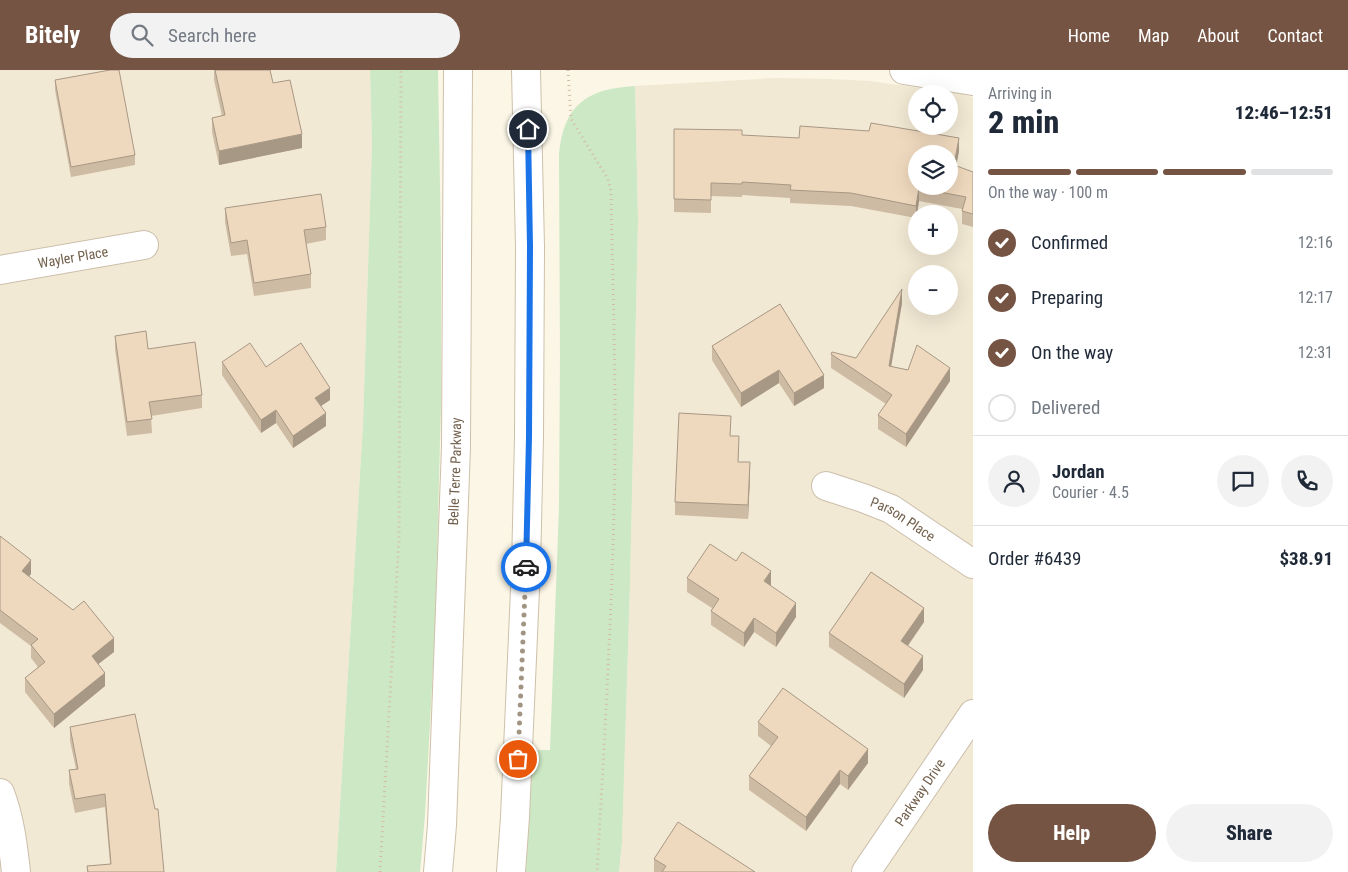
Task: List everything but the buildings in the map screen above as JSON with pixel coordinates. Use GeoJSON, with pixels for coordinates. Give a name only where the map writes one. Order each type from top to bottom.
{"type":"FeatureCollection","features":[{"type":"Feature","properties":{"kind":"main road","name":"Belle Terre Parkway"},"geometry":{"type":"LineString","coordinates":[[438,872],[442,825],[456,447],[458,70]]}},
{"type":"Feature","properties":{"kind":"main road"},"geometry":{"type":"LineString","coordinates":[[511,872],[526,567],[529,437],[530,247],[526,70]]}},
{"type":"Feature","properties":{"kind":"main road"},"geometry":{"type":"LineString","coordinates":[[904,70],[973,81]]}},
{"type":"Feature","properties":{"kind":"main road","name":"Wayler Place"},"geometry":{"type":"LineString","coordinates":[[0,270],[144,245]]}},
{"type":"Feature","properties":{"kind":"main road","name":"Parson Place"},"geometry":{"type":"LineString","coordinates":[[826,486],[891,509],[973,564]]}},
{"type":"Feature","properties":{"kind":"main road","name":"Parkway Drive"},"geometry":{"type":"LineString","coordinates":[[866,872],[973,714]]}},
{"type":"Feature","properties":{"kind":"main road"},"geometry":{"type":"LineString","coordinates":[[0,793],[9,822],[16,872]]}},
{"type":"Feature","properties":{"kind":"path"},"geometry":{"type":"LineString","coordinates":[[380,872],[399,538],[401,70]]}},
{"type":"Feature","properties":{"kind":"path"},"geometry":{"type":"LineString","coordinates":[[568,70],[571,119],[608,179],[611,191],[615,344],[614,507],[610,642],[597,872]]}},
{"type":"Feature","properties":{"kind":"shaded area"},"geometry":{"type":"Polygon","coordinates":[[[0,70],[370,70],[372,144],[363,424],[336,872],[0,872],[0,70]]]}},
{"type":"Feature","properties":{"kind":"shaded area"},"geometry":{"type":"Polygon","coordinates":[[[775,78],[870,81],[908,86],[908,135],[958,135],[958,93],[973,97],[973,872],[619,872],[622,842],[630,584],[638,220],[635,86],[775,78]]]}},
{"type":"Feature","properties":{"kind":"green space"},"geometry":{"type":"Polygon","coordinates":[[[370,70],[438,70],[441,404],[435,631],[420,872],[336,872],[363,424],[372,144],[370,70]]]}},
{"type":"Feature","properties":{"kind":"green space"},"geometry":{"type":"Polygon","coordinates":[[[635,86],[638,220],[630,584],[622,842],[619,872],[526,872],[532,770],[536,750],[550,750],[559,507],[559,154],[566,123],[581,102],[604,91],[635,86]]]}},
{"type":"Feature","properties":{"kind":"way so far"},"geometry":{"type":"LineString","coordinates":[[518,759],[526,567]]}},
{"type":"Feature","properties":{"kind":"route"},"geometry":{"type":"LineString","coordinates":[[526,567],[530,247],[528,129]]}}]}
